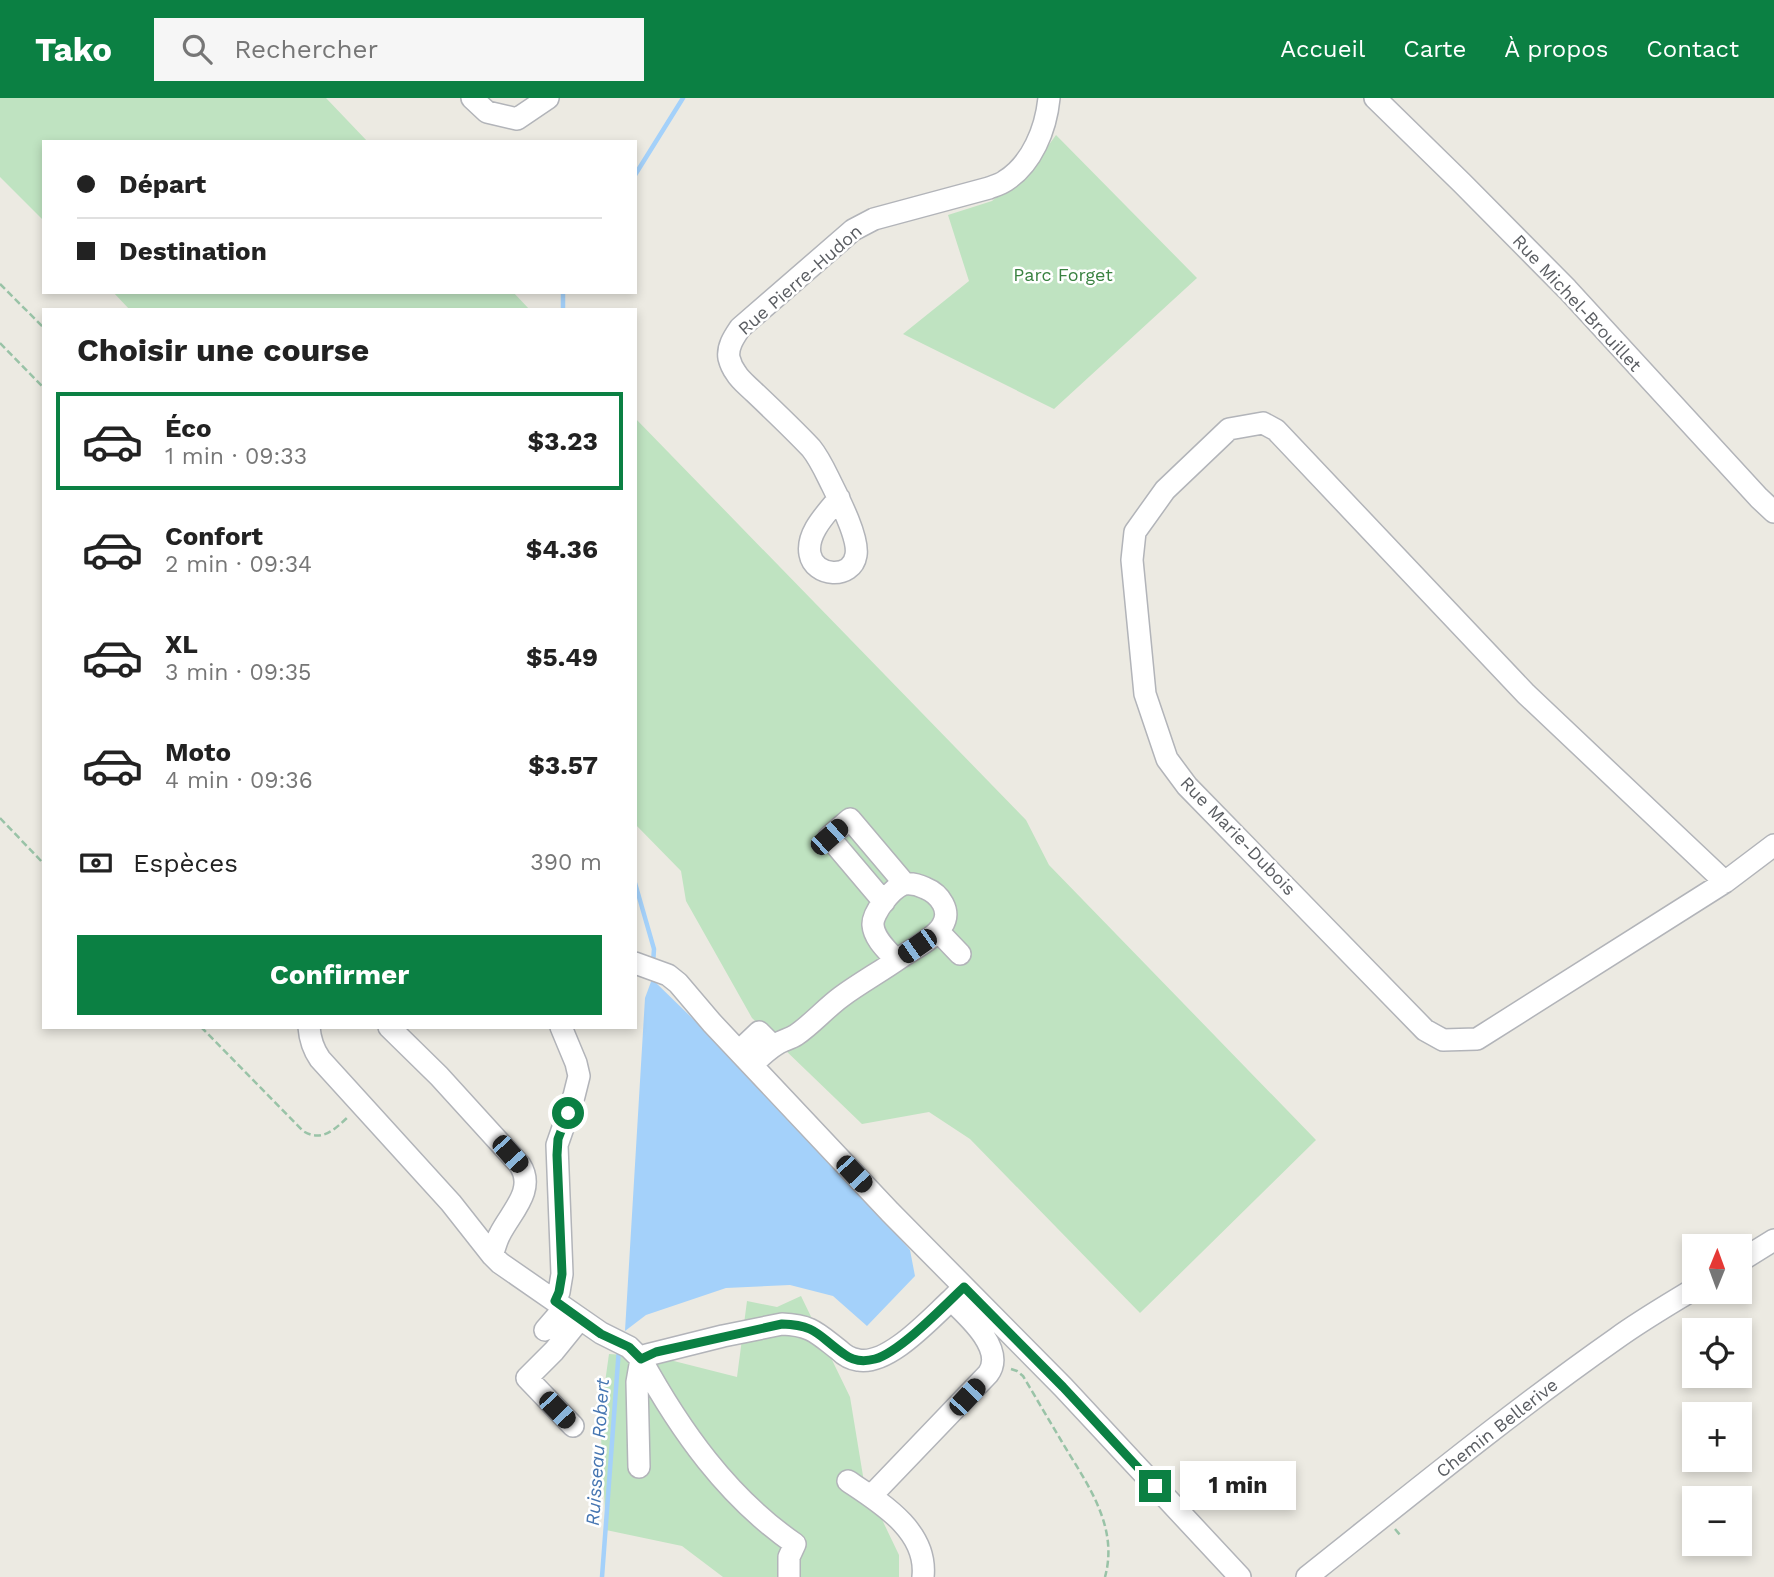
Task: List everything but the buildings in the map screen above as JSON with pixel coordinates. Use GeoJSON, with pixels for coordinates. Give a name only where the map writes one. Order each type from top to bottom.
{"type":"FeatureCollection","features":[{"type":"Feature","properties":{"kind":"street"},"geometry":{"type":"LineString","coordinates":[[472,98],[487,112],[517,119],[548,98]]}},
{"type":"Feature","properties":{"kind":"street","name":"Rue Pierre-Hudon"},"geometry":{"type":"LineString","coordinates":[[839,498],[813,450],[736,373],[729,356],[731,342],[740,328],[853,230],[874,219],[1006,181],[1028,160],[1048,113],[1049,98]]}},
{"type":"Feature","properties":{"kind":"street","name":"Rue Michel-Brouillet"},"geometry":{"type":"LineString","coordinates":[[1375,98],[1567,289],[1774,512]]}},
{"type":"Feature","properties":{"kind":"street","name":"Rue Marie-Dubois"},"geometry":{"type":"LineString","coordinates":[[1725,882],[1526,694],[1276,430],[1263,422],[1229,429],[1165,490],[1135,532],[1132,560],[1145,694],[1167,759],[1187,786],[1425,1030],[1443,1040],[1477,1039],[1725,882],[1774,845]]}},
{"type":"Feature","properties":{"kind":"street"},"geometry":{"type":"LineString","coordinates":[[884,902],[829,837],[850,818],[905,884]]}},
{"type":"Feature","properties":{"kind":"street"},"geometry":{"type":"LineString","coordinates":[[745,1058],[759,1032],[773,1046],[797,1034],[840,998],[896,960],[938,931],[944,925],[946,910],[939,897],[925,887],[905,884],[898,888],[884,902],[874,920],[874,932],[878,940],[896,960]]}},
{"type":"Feature","properties":{"kind":"street"},"geometry":{"type":"LineString","coordinates":[[938,931],[960,954]]}},
{"type":"Feature","properties":{"kind":"street"},"geometry":{"type":"LineString","coordinates":[[647,967],[678,982],[712,1023],[890,1212],[957,1293],[1063,1387],[1240,1577]]}},
{"type":"Feature","properties":{"kind":"street"},"geometry":{"type":"LineString","coordinates":[[309,1029],[313,1050],[331,1073],[451,1203],[492,1255],[601,1334],[628,1349],[656,1352],[782,1324],[814,1330],[849,1358],[866,1361],[883,1356],[896,1348],[957,1293]]}},
{"type":"Feature","properties":{"kind":"street"},"geometry":{"type":"LineString","coordinates":[[391,1029],[439,1076],[525,1172],[524,1193],[500,1234],[492,1255]]}},
{"type":"Feature","properties":{"kind":"street"},"geometry":{"type":"LineString","coordinates":[[562,1029],[579,1076],[557,1145],[562,1274],[559,1292],[566,1309],[554,1351],[527,1378],[573,1426]]}},
{"type":"Feature","properties":{"kind":"street"},"geometry":{"type":"LineString","coordinates":[[1752,1254],[1774,1240]]}},
{"type":"Feature","properties":{"kind":"street"},"geometry":{"type":"LineString","coordinates":[[871,1496],[923,1444],[993,1366],[993,1351],[970,1320],[957,1293]]}},
{"type":"Feature","properties":{"kind":"street","name":"Chemin Bellerive"},"geometry":{"type":"LineString","coordinates":[[1307,1577],[1575,1368],[1682,1297]]}},
{"type":"Feature","properties":{"kind":"street"},"geometry":{"type":"LineString","coordinates":[[545,1329],[566,1309]]}},
{"type":"Feature","properties":{"kind":"street"},"geometry":{"type":"LineString","coordinates":[[628,1349],[637,1382],[639,1467]]}},
{"type":"Feature","properties":{"kind":"street"},"geometry":{"type":"LineString","coordinates":[[628,1349],[695,1446],[723,1481],[753,1511],[795,1544],[789,1557],[789,1577]]}},
{"type":"Feature","properties":{"kind":"street"},"geometry":{"type":"LineString","coordinates":[[848,1481],[895,1514],[915,1541],[923,1561],[923,1577]]}},
{"type":"Feature","properties":{"kind":"path"},"geometry":{"type":"LineString","coordinates":[[0,284],[42,326]]}},
{"type":"Feature","properties":{"kind":"path"},"geometry":{"type":"LineString","coordinates":[[0,343],[42,386]]}},
{"type":"Feature","properties":{"kind":"path"},"geometry":{"type":"LineString","coordinates":[[0,818],[42,862]]}},
{"type":"Feature","properties":{"kind":"path"},"geometry":{"type":"LineString","coordinates":[[203,1029],[309,1134],[322,1136],[328,1133],[361,1104]]}},
{"type":"Feature","properties":{"kind":"path"},"geometry":{"type":"LineString","coordinates":[[993,1366],[1017,1371],[1023,1376],[1088,1485],[1106,1528],[1110,1557],[1105,1577]]}},
{"type":"Feature","properties":{"kind":"green space"},"geometry":{"type":"Polygon","coordinates":[[[0,98],[326,98],[366,140],[42,140],[42,219],[0,177],[0,98]]]}},
{"type":"Feature","properties":{"kind":"green space","name":"Parc Forget"},"geometry":{"type":"Polygon","coordinates":[[[1056,135],[1197,278],[1054,409],[903,334],[969,281],[948,215],[992,201],[1032,168],[1056,135]]]}},
{"type":"Feature","properties":{"kind":"green space"},"geometry":{"type":"Polygon","coordinates":[[[115,294],[515,294],[528,308],[128,308],[115,294]]]}},
{"type":"Feature","properties":{"kind":"green space"},"geometry":{"type":"Polygon","coordinates":[[[637,420],[1026,820],[1049,865],[1316,1140],[1140,1313],[970,1139],[929,1112],[862,1124],[752,1018],[686,901],[681,871],[637,826],[637,420]]]}},
{"type":"Feature","properties":{"kind":"green space"},"geometry":{"type":"Polygon","coordinates":[[[801,1296],[850,1397],[864,1482],[899,1555],[899,1577],[723,1577],[682,1546],[606,1530],[600,1418],[609,1354],[658,1357],[737,1377],[747,1301],[777,1307],[801,1296]]]}},
{"type":"Feature","properties":{"kind":"water"},"geometry":{"type":"Polygon","coordinates":[[[652,979],[797,1120],[910,1250],[915,1276],[867,1326],[833,1296],[790,1285],[726,1288],[646,1315],[625,1331],[645,998],[652,979]]]}},
{"type":"Feature","properties":{"kind":"waterway","name":"Ruisseau Robert"},"geometry":{"type":"LineString","coordinates":[[637,172],[683,98]]}},
{"type":"Feature","properties":{"kind":"waterway","name":"Ruisseau Robert"},"geometry":{"type":"LineString","coordinates":[[563,294],[563,308]]}},
{"type":"Feature","properties":{"kind":"waterway","name":"Ruisseau Robert"},"geometry":{"type":"LineString","coordinates":[[637,890],[654,949],[653,964]]}},
{"type":"Feature","properties":{"kind":"waterway","name":"Ruisseau Robert"},"geometry":{"type":"LineString","coordinates":[[602,1577],[619,1348]]}},
{"type":"Feature","properties":{"kind":"route"},"geometry":{"type":"LineString","coordinates":[[568,1113],[557,1145],[562,1274],[555,1301],[601,1334],[634,1350],[641,1359],[656,1352],[723,1336],[791,1324],[814,1330],[849,1358],[866,1361],[883,1356],[896,1348],[964,1287],[1063,1387],[1155,1486]]}}]}
